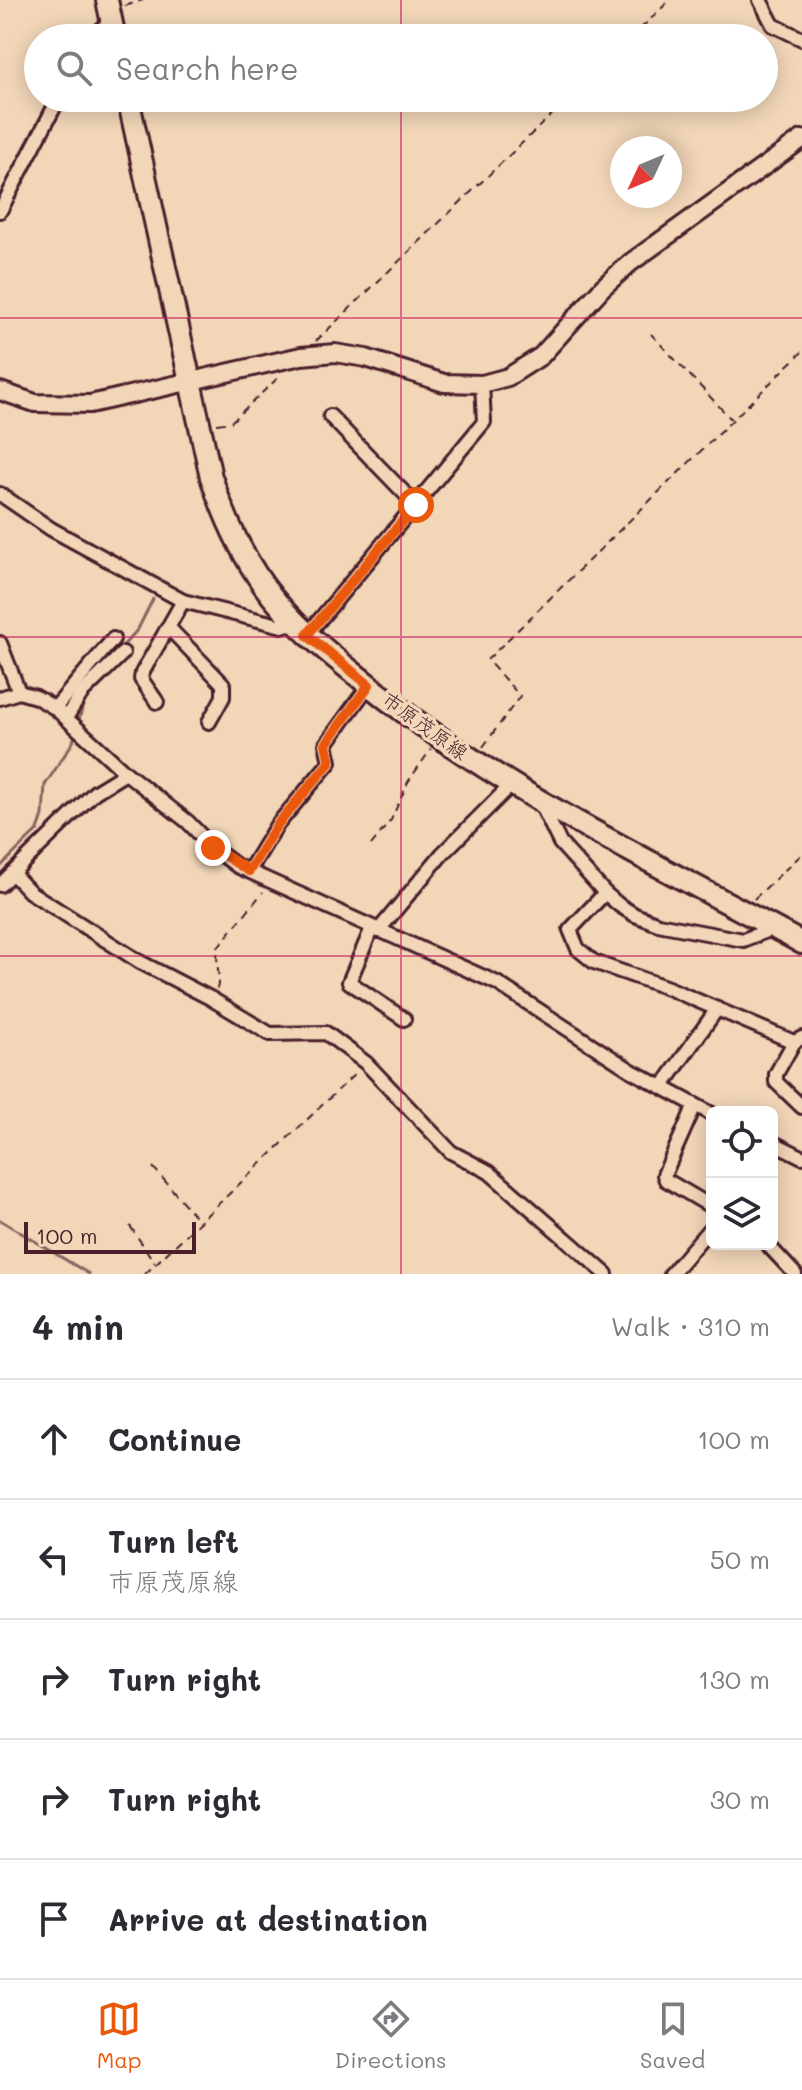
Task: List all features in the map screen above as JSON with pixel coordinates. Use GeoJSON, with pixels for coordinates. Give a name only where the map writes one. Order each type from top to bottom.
{"type":"FeatureCollection","features":[{"type":"Feature","properties":{"kind":"main road","name":"市原茂原線"},"geometry":{"type":"LineString","coordinates":[[131,112],[211,477],[230,529],[264,586],[301,628],[438,738],[541,802],[802,943]]}},
{"type":"Feature","properties":{"kind":"street"},"geometry":{"type":"LineString","coordinates":[[760,0],[772,24]]}},
{"type":"Feature","properties":{"kind":"street"},"geometry":{"type":"LineString","coordinates":[[778,27],[802,39]]}},
{"type":"Feature","properties":{"kind":"street"},"geometry":{"type":"LineString","coordinates":[[0,211],[52,112]]}},
{"type":"Feature","properties":{"kind":"street"},"geometry":{"type":"LineString","coordinates":[[0,391],[35,403],[67,405],[112,400],[301,356],[335,353],[366,358],[444,383],[482,384],[508,377],[541,356],[603,287],[630,263],[802,139]]}},
{"type":"Feature","properties":{"kind":"street"},"geometry":{"type":"LineString","coordinates":[[0,494],[51,529],[183,601],[301,628],[416,505],[484,422],[482,384]]}},
{"type":"Feature","properties":{"kind":"street"},"geometry":{"type":"LineString","coordinates":[[330,416],[416,505]]}},
{"type":"Feature","properties":{"kind":"street"},"geometry":{"type":"LineString","coordinates":[[157,702],[141,679],[148,659],[183,601]]}},
{"type":"Feature","properties":{"kind":"street"},"geometry":{"type":"LineString","coordinates":[[169,628],[223,684],[223,697],[209,722]]}},
{"type":"Feature","properties":{"kind":"street"},"geometry":{"type":"LineString","coordinates":[[0,643],[15,675],[19,692]]}},
{"type":"Feature","properties":{"kind":"street"},"geometry":{"type":"LineString","coordinates":[[55,708],[110,643],[123,653],[148,659]]}},
{"type":"Feature","properties":{"kind":"street"},"geometry":{"type":"LineString","coordinates":[[66,718],[81,694],[123,653]]}},
{"type":"Feature","properties":{"kind":"street"},"geometry":{"type":"LineString","coordinates":[[249,871],[277,825],[330,762],[326,744],[369,685]]}},
{"type":"Feature","properties":{"kind":"street"},"geometry":{"type":"LineString","coordinates":[[0,698],[19,692],[55,708],[126,773],[188,822],[213,848],[249,871],[497,983],[632,1071],[706,1111]]}},
{"type":"Feature","properties":{"kind":"street"},"geometry":{"type":"LineString","coordinates":[[0,885],[95,792],[126,773]]}},
{"type":"Feature","properties":{"kind":"street"},"geometry":{"type":"LineString","coordinates":[[404,1019],[349,982],[375,930],[442,854],[512,784]]}},
{"type":"Feature","properties":{"kind":"street"},"geometry":{"type":"LineString","coordinates":[[541,802],[560,843],[605,893],[627,910],[658,924],[743,940],[774,928]]}},
{"type":"Feature","properties":{"kind":"street"},"geometry":{"type":"LineString","coordinates":[[12,873],[30,892],[83,927],[270,1034],[326,1033],[366,1063],[451,1152],[489,1172],[606,1274]]}},
{"type":"Feature","properties":{"kind":"street"},"geometry":{"type":"LineString","coordinates":[[605,893],[570,930],[578,949],[594,962],[798,1040],[776,1074],[776,1082],[802,1107]]}},
{"type":"Feature","properties":{"kind":"street"},"geometry":{"type":"LineString","coordinates":[[662,1087],[717,1009]]}},
{"type":"Feature","properties":{"kind":"street"},"geometry":{"type":"LineString","coordinates":[[695,1105],[664,1175],[666,1180],[706,1203]]}},
{"type":"Feature","properties":{"kind":"street"},"geometry":{"type":"LineString","coordinates":[[788,1150],[802,1141]]}},
{"type":"Feature","properties":{"kind":"street"},"geometry":{"type":"LineString","coordinates":[[671,1274],[706,1233]]}},
{"type":"Feature","properties":{"kind":"street"},"geometry":{"type":"LineString","coordinates":[[773,1250],[795,1274]]}},
{"type":"Feature","properties":{"kind":"path"},"geometry":{"type":"LineString","coordinates":[[111,18],[143,0]]}},
{"type":"Feature","properties":{"kind":"path"},"geometry":{"type":"LineString","coordinates":[[645,24],[670,0]]}},
{"type":"Feature","properties":{"kind":"path"},"geometry":{"type":"LineString","coordinates":[[301,356],[555,112]]}},
{"type":"Feature","properties":{"kind":"path"},"geometry":{"type":"LineString","coordinates":[[651,334],[732,420]]}},
{"type":"Feature","properties":{"kind":"path"},"geometry":{"type":"LineString","coordinates":[[473,761],[520,696],[487,660],[802,352]]}},
{"type":"Feature","properties":{"kind":"path"},"geometry":{"type":"LineString","coordinates":[[199,425],[231,422],[281,375]]}},
{"type":"Feature","properties":{"kind":"path"},"geometry":{"type":"LineString","coordinates":[[371,845],[391,820],[408,782],[438,738]]}},
{"type":"Feature","properties":{"kind":"path"},"geometry":{"type":"LineString","coordinates":[[742,911],[802,854]]}},
{"type":"Feature","properties":{"kind":"path"},"geometry":{"type":"LineString","coordinates":[[210,998],[217,990],[219,980],[218,947],[271,882]]}},
{"type":"Feature","properties":{"kind":"path"},"geometry":{"type":"LineString","coordinates":[[145,1274],[366,1063]]}},
{"type":"Feature","properties":{"kind":"path"},"geometry":{"type":"LineString","coordinates":[[153,1167],[200,1222]]}},
{"type":"Feature","properties":{"kind":"path"},"geometry":{"type":"LineString","coordinates":[[130,1226],[155,1264]]}},
{"type":"Feature","properties":{"kind":"waterway"},"geometry":{"type":"LineString","coordinates":[[120,649],[138,629],[153,599]]}},
{"type":"Feature","properties":{"kind":"waterway"},"geometry":{"type":"LineString","coordinates":[[78,724],[85,697]]}},
{"type":"Feature","properties":{"kind":"waterway"},"geometry":{"type":"LineString","coordinates":[[0,867],[38,830],[43,815],[45,785],[73,742],[76,731]]}},
{"type":"Feature","properties":{"kind":"waterway"},"geometry":{"type":"LineString","coordinates":[[0,1220],[89,1274]]}},
{"type":"Feature","properties":{"kind":"route"},"geometry":{"type":"LineString","coordinates":[[213,848],[249,871],[277,825],[330,762],[326,744],[369,685],[307,635],[416,505]]}}]}
